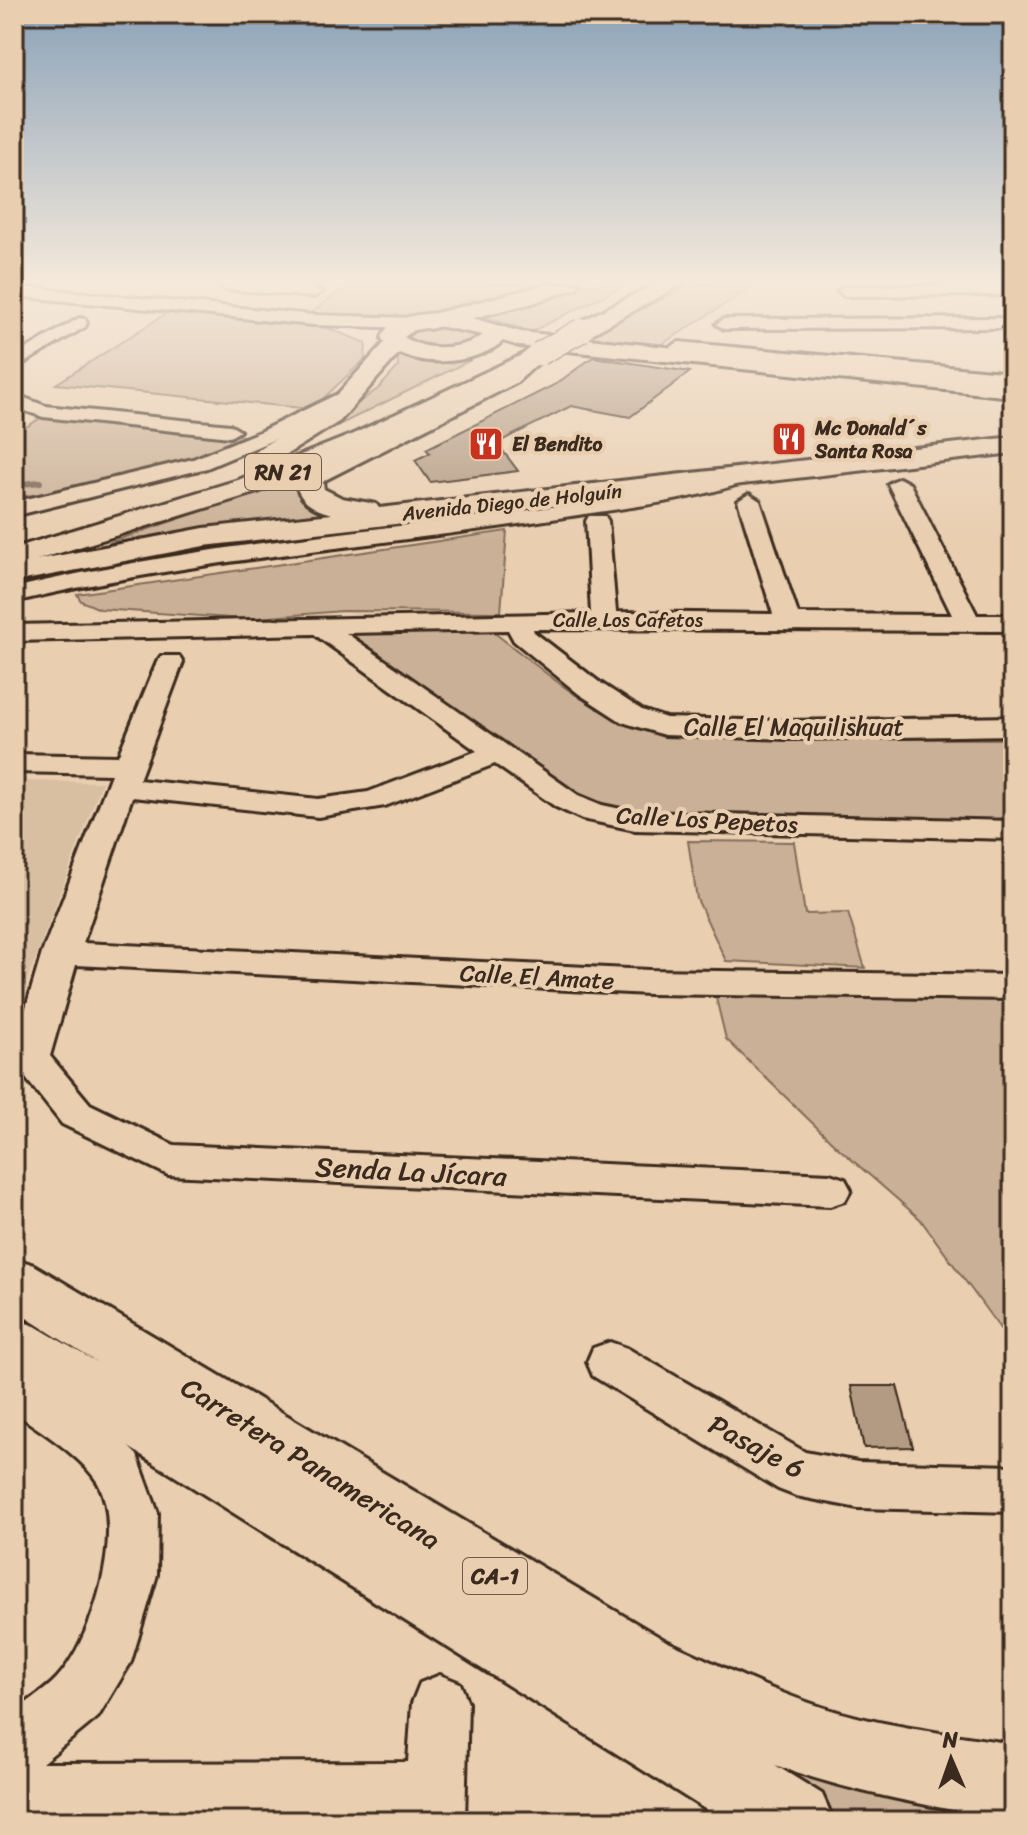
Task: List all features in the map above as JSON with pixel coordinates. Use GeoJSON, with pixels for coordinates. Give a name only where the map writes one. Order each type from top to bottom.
{"type":"FeatureCollection","features":[{"type":"Feature","properties":{"kind":"main road"},"geometry":{"type":"LineString","coordinates":[[231,472],[303,435],[331,416],[371,370]]}},
{"type":"Feature","properties":{"kind":"main road","name":"RN 21"},"geometry":{"type":"LineString","coordinates":[[14,540],[231,472],[335,434],[488,370]]}},
{"type":"Feature","properties":{"kind":"main road","name":"RN 21"},"geometry":{"type":"LineString","coordinates":[[14,558],[248,486],[360,441],[496,370]]}},
{"type":"Feature","properties":{"kind":"main road","name":"Avenida Diego de Holguín"},"geometry":{"type":"LineString","coordinates":[[515,370],[508,378],[317,473],[309,480],[311,493],[335,506],[369,510],[621,483],[1013,430]]}},
{"type":"Feature","properties":{"kind":"main road"},"geometry":{"type":"LineString","coordinates":[[782,370],[1013,393]]}},
{"type":"Feature","properties":{"kind":"main road","name":"Avenida Diego de Holguín"},"geometry":{"type":"LineString","coordinates":[[14,573],[204,537],[744,488],[922,456],[1013,447]]}},
{"type":"Feature","properties":{"kind":"main road","name":"Carretera Panamericana"},"geometry":{"type":"LineString","coordinates":[[14,1281],[641,1666],[763,1724],[829,1747],[929,1769],[1013,1782]]}},
{"type":"Feature","properties":{"kind":"main road","name":"CA-1"},"geometry":{"type":"LineString","coordinates":[[14,1344],[795,1821]]}},
{"type":"Feature","properties":{"kind":"street"},"geometry":{"type":"LineString","coordinates":[[915,370],[1013,379]]}},
{"type":"Feature","properties":{"kind":"street"},"geometry":{"type":"LineString","coordinates":[[14,502],[166,474],[237,451],[352,393]]}},
{"type":"Feature","properties":{"kind":"street"},"geometry":{"type":"LineString","coordinates":[[14,400],[35,416],[230,431]]}},
{"type":"Feature","properties":{"kind":"street"},"geometry":{"type":"LineString","coordinates":[[899,484],[968,622]]}},
{"type":"Feature","properties":{"kind":"street"},"geometry":{"type":"LineString","coordinates":[[14,595],[56,583],[248,551],[428,531],[700,490],[744,488],[788,621]]}},
{"type":"Feature","properties":{"kind":"street"},"geometry":{"type":"LineString","coordinates":[[14,509],[42,499]]}},
{"type":"Feature","properties":{"kind":"street"},"geometry":{"type":"LineString","coordinates":[[597,521],[604,620]]}},
{"type":"Feature","properties":{"kind":"street"},"geometry":{"type":"LineString","coordinates":[[14,633],[37,607],[29,602],[29,595],[56,583]]}},
{"type":"Feature","properties":{"kind":"street","name":"Calle Los Cafetos"},"geometry":{"type":"LineString","coordinates":[[37,607],[71,613],[243,627]]}},
{"type":"Feature","properties":{"kind":"street","name":"Calle Los Cafetos"},"geometry":{"type":"LineString","coordinates":[[14,633],[604,620],[1013,623]]}},
{"type":"Feature","properties":{"kind":"street","name":"Calle El Maquilishuat"},"geometry":{"type":"LineString","coordinates":[[517,621],[523,636],[589,688],[620,710],[664,726],[788,730],[1013,726]]}},
{"type":"Feature","properties":{"kind":"street","name":"Calle Los Pepetos"},"geometry":{"type":"LineString","coordinates":[[316,624],[579,807],[635,821],[1013,830]]}},
{"type":"Feature","properties":{"kind":"street"},"geometry":{"type":"LineString","coordinates":[[60,953],[123,776],[170,662]]}},
{"type":"Feature","properties":{"kind":"street"},"geometry":{"type":"LineString","coordinates":[[14,763],[123,776],[318,808],[374,800],[498,753]]}},
{"type":"Feature","properties":{"kind":"street","name":"Calle El Amate"},"geometry":{"type":"LineString","coordinates":[[60,953],[649,982],[1013,987]]}},
{"type":"Feature","properties":{"kind":"street","name":"Senda La Jícara"},"geometry":{"type":"LineString","coordinates":[[60,953],[30,1058],[76,1114],[168,1160],[830,1190]]}},
{"type":"Feature","properties":{"kind":"street","name":"Pasaje 6"},"geometry":{"type":"LineString","coordinates":[[610,1362],[796,1473],[858,1485],[1013,1489]]}},
{"type":"Feature","properties":{"kind":"street"},"geometry":{"type":"LineString","coordinates":[[14,1386],[80,1431],[119,1471],[132,1513],[131,1575],[112,1643],[78,1697],[14,1749]]}},
{"type":"Feature","properties":{"kind":"street"},"geometry":{"type":"LineString","coordinates":[[14,1793],[436,1806],[440,1703]]}},
{"type":"Feature","properties":{"kind":"shaded area"},"geometry":{"type":"Polygon","coordinates":[[[78,370],[354,370],[312,409],[56,384],[78,370]]]}},
{"type":"Feature","properties":{"kind":"shaded area"},"geometry":{"type":"Polygon","coordinates":[[[396,370],[451,370],[333,428],[335,420],[379,388],[396,370]]]}},
{"type":"Feature","properties":{"kind":"shaded area"},"geometry":{"type":"Polygon","coordinates":[[[45,415],[263,438],[140,475],[78,489],[14,497],[14,435],[45,415]]]}},
{"type":"Feature","properties":{"kind":"shaded area"},"geometry":{"type":"Polygon","coordinates":[[[295,479],[295,488],[305,499],[348,511],[108,543],[295,479]]]}},
{"type":"Feature","properties":{"kind":"shaded area"},"geometry":{"type":"Polygon","coordinates":[[[507,531],[501,612],[342,611],[244,619],[100,609],[81,601],[77,594],[507,531]]]}},
{"type":"Feature","properties":{"kind":"shaded area"},"geometry":{"type":"Polygon","coordinates":[[[488,628],[581,699],[631,725],[659,734],[688,738],[1013,739],[1013,821],[653,814],[594,804],[354,642],[352,636],[357,630],[488,628]]]}},
{"type":"Feature","properties":{"kind":"shaded area"},"geometry":{"type":"Polygon","coordinates":[[[14,781],[102,782],[14,1015],[14,781]]]}},
{"type":"Feature","properties":{"kind":"shaded area"},"geometry":{"type":"Polygon","coordinates":[[[688,841],[794,842],[805,914],[848,913],[865,968],[726,961],[697,899],[688,841]]]}},
{"type":"Feature","properties":{"kind":"shaded area"},"geometry":{"type":"Polygon","coordinates":[[[715,994],[1005,999],[1013,1029],[1013,1342],[920,1219],[836,1146],[726,1039],[715,994]]]}},
{"type":"Feature","properties":{"kind":"shaded area"},"geometry":{"type":"Polygon","coordinates":[[[707,1740],[1013,1799],[1013,1821],[833,1821],[707,1740]]]}},
{"type":"Feature","properties":{"kind":"building"},"geometry":{"type":"Polygon","coordinates":[[[576,370],[690,372],[630,417],[571,406],[497,443],[518,471],[430,482],[415,460],[430,453],[426,449],[556,384],[576,370]]]}},
{"type":"Feature","properties":{"kind":"building"},"geometry":{"type":"Polygon","coordinates":[[[851,1386],[897,1386],[913,1447],[864,1448],[851,1386]]]}},
{"type":"Feature","properties":{"kind":"waterway"},"geometry":{"type":"LineString","coordinates":[[14,485],[40,482]]}},
{"type":"Feature","properties":{"kind":"place","name":"Mc Donald´s Santa Rosa"},"geometry":{"type":"Point","coordinates":[789,439]}},
{"type":"Feature","properties":{"kind":"place","name":"El Bendito"},"geometry":{"type":"Point","coordinates":[486,444]}}]}
